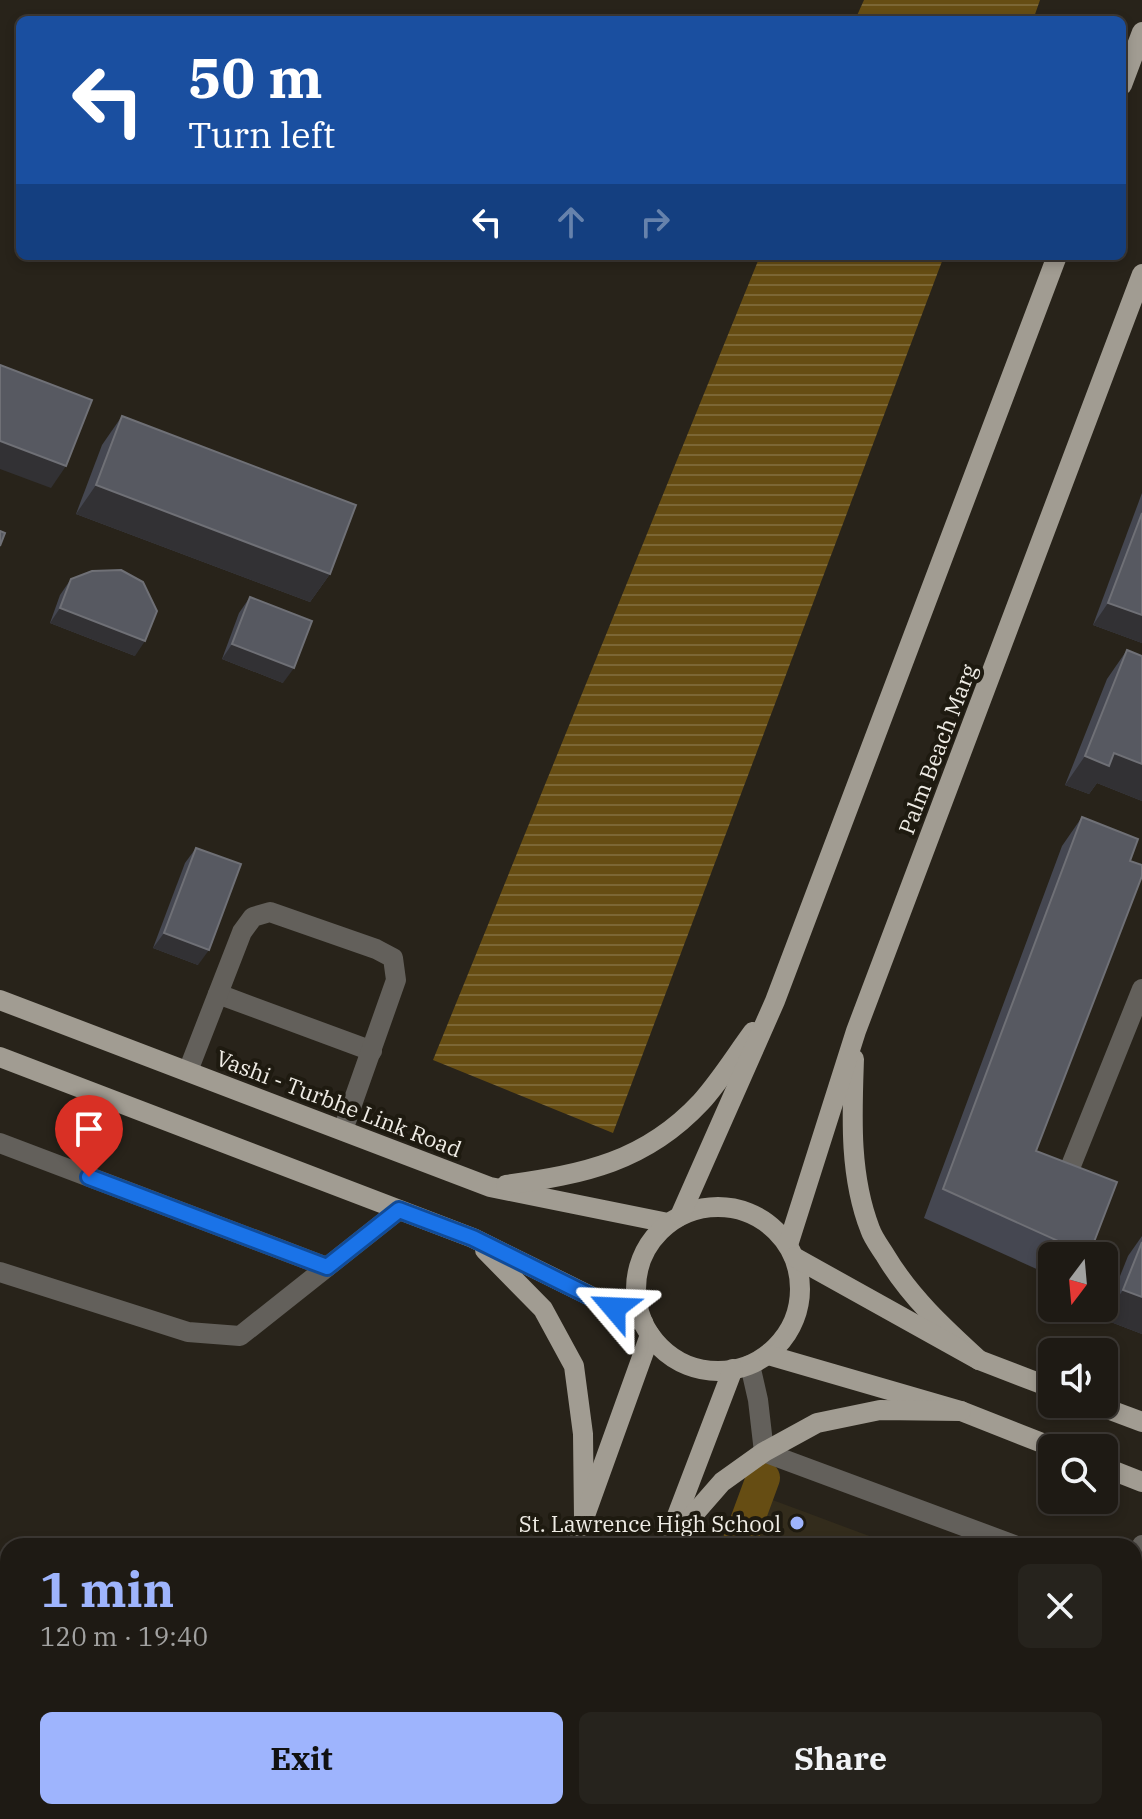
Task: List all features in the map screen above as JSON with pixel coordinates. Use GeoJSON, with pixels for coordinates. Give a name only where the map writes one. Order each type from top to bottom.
{"type":"FeatureCollection","features":[{"type":"Feature","properties":{"kind":"main road"},"geometry":{"type":"LineString","coordinates":[[1126,74],[1142,32]]}},
{"type":"Feature","properties":{"kind":"main road"},"geometry":{"type":"LineString","coordinates":[[674,1219],[775,1001],[1055,260]]}},
{"type":"Feature","properties":{"kind":"main road","name":"Palm Beach Marg"},"geometry":{"type":"LineString","coordinates":[[791,1251],[856,1031],[1142,274]]}},
{"type":"Feature","properties":{"kind":"main road","name":"Vashi - Turbhe Link Road"},"geometry":{"type":"LineString","coordinates":[[0,1000],[490,1187],[674,1219]]}},
{"type":"Feature","properties":{"kind":"main road"},"geometry":{"type":"LineString","coordinates":[[490,1187],[560,1178],[614,1163],[663,1137],[702,1102],[775,1001]]}},
{"type":"Feature","properties":{"kind":"main road"},"geometry":{"type":"LineString","coordinates":[[856,1031],[852,1125],[858,1185],[870,1230],[897,1275],[928,1313],[979,1360]]}},
{"type":"Feature","properties":{"kind":"main road"},"geometry":{"type":"LineString","coordinates":[[0,1057],[473,1238],[646,1328]]}},
{"type":"Feature","properties":{"kind":"main road"},"geometry":{"type":"LineString","coordinates":[[791,1251],[800,1283],[798,1310],[787,1335],[750,1363],[713,1371],[698,1368],[671,1356],[646,1328],[636,1295],[638,1268],[649,1243],[674,1219],[705,1207],[733,1208],[770,1225],[791,1251],[979,1360],[1038,1383]]}},
{"type":"Feature","properties":{"kind":"main road"},"geometry":{"type":"LineString","coordinates":[[473,1238],[543,1309],[574,1366],[583,1434],[584,1518]]}},
{"type":"Feature","properties":{"kind":"main road"},"geometry":{"type":"LineString","coordinates":[[577,1538],[646,1328]]}},
{"type":"Feature","properties":{"kind":"main road"},"geometry":{"type":"LineString","coordinates":[[750,1363],[961,1411],[1038,1441]]}},
{"type":"Feature","properties":{"kind":"main road"},"geometry":{"type":"LineString","coordinates":[[669,1538],[750,1363]]}},
{"type":"Feature","properties":{"kind":"main road"},"geometry":{"type":"LineString","coordinates":[[672,1538],[722,1482],[764,1452],[817,1423],[880,1410],[961,1411]]}},
{"type":"Feature","properties":{"kind":"main road"},"geometry":{"type":"LineString","coordinates":[[1118,1413],[1142,1422]]}},
{"type":"Feature","properties":{"kind":"main road"},"geometry":{"type":"LineString","coordinates":[[1118,1473],[1142,1482]]}},
{"type":"Feature","properties":{"kind":"street"},"geometry":{"type":"LineString","coordinates":[[188,1071],[242,932],[253,917],[270,912],[376,949],[393,958],[396,980],[343,1130]]}},
{"type":"Feature","properties":{"kind":"street"},"geometry":{"type":"LineString","coordinates":[[1070,1168],[1142,989]]}},
{"type":"Feature","properties":{"kind":"street"},"geometry":{"type":"LineString","coordinates":[[218,994],[372,1051]]}},
{"type":"Feature","properties":{"kind":"street"},"geometry":{"type":"LineString","coordinates":[[0,1143],[327,1267]]}},
{"type":"Feature","properties":{"kind":"street"},"geometry":{"type":"LineString","coordinates":[[0,1272],[188,1332],[240,1336],[399,1210]]}},
{"type":"Feature","properties":{"kind":"street"},"geometry":{"type":"LineString","coordinates":[[750,1363],[764,1452],[995,1538]]}},
{"type":"Feature","properties":{"kind":"shaded area"},"geometry":{"type":"Polygon","coordinates":[[[864,0],[1040,0],[1034,16],[857,16],[864,0]]]}},
{"type":"Feature","properties":{"kind":"shaded area"},"geometry":{"type":"Polygon","coordinates":[[[758,260],[942,260],[613,1133],[433,1060],[758,260]]]}},
{"type":"Feature","properties":{"kind":"shaded area","name":"St. Lawrence High School"},"geometry":{"type":"Polygon","coordinates":[[[770,1499],[875,1538],[756,1538],[770,1499]]]}},
{"type":"Feature","properties":{"kind":"building"},"geometry":{"type":"Polygon","coordinates":[[[0,365],[92,400],[66,466],[0,441],[0,365]]]}},
{"type":"Feature","properties":{"kind":"building"},"geometry":{"type":"Polygon","coordinates":[[[122,416],[356,505],[330,574],[96,485],[122,416]]]}},
{"type":"Feature","properties":{"kind":"building"},"geometry":{"type":"Polygon","coordinates":[[[1142,513],[1142,615],[1108,603],[1142,513]]]}},
{"type":"Feature","properties":{"kind":"building"},"geometry":{"type":"Polygon","coordinates":[[[121,570],[143,582],[157,611],[145,641],[60,608],[71,579],[92,571],[121,570]]]}},
{"type":"Feature","properties":{"kind":"building"},"geometry":{"type":"Polygon","coordinates":[[[250,597],[312,621],[294,668],[232,644],[250,597]]]}},
{"type":"Feature","properties":{"kind":"building"},"geometry":{"type":"Polygon","coordinates":[[[1127,650],[1142,656],[1142,764],[1114,753],[1109,766],[1085,756],[1127,650]]]}},
{"type":"Feature","properties":{"kind":"building"},"geometry":{"type":"Polygon","coordinates":[[[1082,817],[1138,839],[1130,861],[1142,865],[1142,876],[1036,1151],[1117,1182],[1094,1242],[1060,1242],[943,1189],[1082,817]]]}},
{"type":"Feature","properties":{"kind":"building"},"geometry":{"type":"Polygon","coordinates":[[[196,848],[241,864],[209,950],[164,933],[196,848]]]}},
{"type":"Feature","properties":{"kind":"building"},"geometry":{"type":"Polygon","coordinates":[[[1142,1242],[1142,1297],[1123,1290],[1142,1242]]]}},
{"type":"Feature","properties":{"kind":"waterway"},"geometry":{"type":"LineString","coordinates":[[741,1538],[763,1478]]}},
{"type":"Feature","properties":{"kind":"place","name":"St. Lawrence High School"},"geometry":{"type":"Point","coordinates":[797,1523]}},
{"type":"Feature","properties":{"kind":"route"},"geometry":{"type":"LineString","coordinates":[[89,1177],[327,1267],[399,1210],[473,1238],[614,1308]]}}]}
